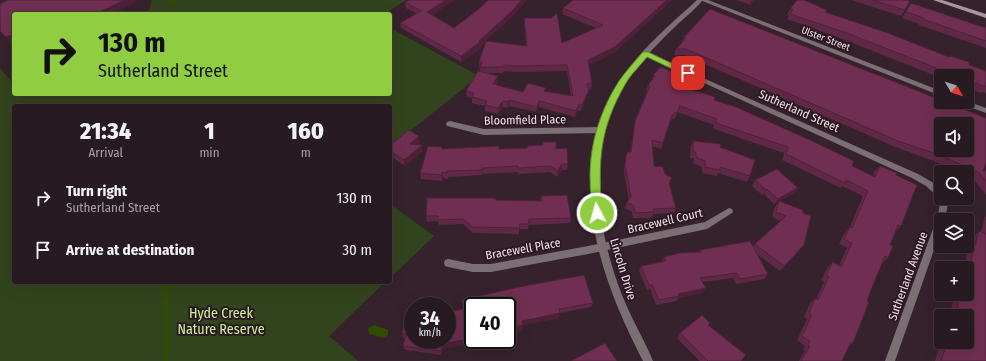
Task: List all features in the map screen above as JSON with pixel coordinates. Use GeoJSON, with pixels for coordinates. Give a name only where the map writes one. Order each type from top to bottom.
{"type":"FeatureCollection","features":[{"type":"Feature","properties":{"kind":"main road"},"geometry":{"type":"LineString","coordinates":[[936,0],[986,16]]}},
{"type":"Feature","properties":{"kind":"street","name":"Lincoln Drive"},"geometry":{"type":"LineString","coordinates":[[648,361],[622,307],[602,247],[594,184],[596,157],[601,130],[608,109],[623,81],[645,54],[701,0]]}},
{"type":"Feature","properties":{"kind":"street","name":"Ulster Street"},"geometry":{"type":"LineString","coordinates":[[701,0],[934,91]]}},
{"type":"Feature","properties":{"kind":"street","name":"Sutherland Street"},"geometry":{"type":"LineString","coordinates":[[645,54],[915,176],[929,184],[934,189]]}},
{"type":"Feature","properties":{"kind":"street"},"geometry":{"type":"LineString","coordinates":[[974,106],[986,111]]}},
{"type":"Feature","properties":{"kind":"street","name":"Bloomfield Place"},"geometry":{"type":"LineString","coordinates":[[450,124],[484,132],[601,130]]}},
{"type":"Feature","properties":{"kind":"street","name":"Sutherland Avenue"},"geometry":{"type":"LineString","coordinates":[[890,361],[942,215],[944,205]]}},
{"type":"Feature","properties":{"kind":"street","name":"Bracewell Court"},"geometry":{"type":"LineString","coordinates":[[602,247],[707,225],[729,211]]}},
{"type":"Feature","properties":{"kind":"street","name":"Bracewell Place"},"geometry":{"type":"LineString","coordinates":[[448,263],[473,268],[491,268],[602,247]]}},
{"type":"Feature","properties":{"kind":"green space"},"geometry":{"type":"Polygon","coordinates":[[[152,0],[406,0],[387,12],[149,12],[152,0]]]}},
{"type":"Feature","properties":{"kind":"green space","name":"Hyde Creek Nature Reserve"},"geometry":{"type":"Polygon","coordinates":[[[392,29],[479,76],[392,145],[392,104],[12,104],[12,284],[383,284],[329,336],[358,361],[0,361],[0,68],[12,83],[12,96],[392,96],[392,29]]]}},
{"type":"Feature","properties":{"kind":"green space"},"geometry":{"type":"Polygon","coordinates":[[[392,205],[434,236],[392,276],[392,205]]]}},
{"type":"Feature","properties":{"kind":"shaded area"},"geometry":{"type":"Polygon","coordinates":[[[374,325],[388,330],[388,335],[384,338],[369,334],[368,328],[374,325]]]}},
{"type":"Feature","properties":{"kind":"building"},"geometry":{"type":"Polygon","coordinates":[[[8,0],[125,0],[99,12],[12,12],[12,35],[6,37],[0,31],[0,4],[8,0]]]}},
{"type":"Feature","properties":{"kind":"building"},"geometry":{"type":"Polygon","coordinates":[[[409,0],[446,0],[427,12],[454,28],[488,0],[522,0],[479,41],[481,41],[461,56],[400,23],[421,11],[405,2],[409,0]]]}},
{"type":"Feature","properties":{"kind":"building"},"geometry":{"type":"Polygon","coordinates":[[[573,0],[667,0],[615,47],[588,60],[592,83],[587,84],[589,90],[582,105],[579,104],[576,111],[539,101],[537,107],[509,100],[508,102],[503,101],[498,108],[485,105],[487,101],[472,97],[474,93],[466,91],[478,71],[498,76],[493,84],[523,92],[528,83],[546,88],[544,91],[573,96],[567,65],[504,65],[503,67],[480,67],[482,62],[479,62],[486,41],[527,46],[524,18],[551,18],[557,13],[562,43],[603,25],[563,8],[573,0]]]}},
{"type":"Feature","properties":{"kind":"building"},"geometry":{"type":"Polygon","coordinates":[[[797,0],[804,0],[827,10],[825,12],[888,33],[949,57],[950,56],[969,62],[969,65],[986,71],[986,87],[974,83],[974,69],[939,69],[844,32],[790,14],[793,10],[790,9],[797,0]]]}},
{"type":"Feature","properties":{"kind":"building"},"geometry":{"type":"Polygon","coordinates":[[[872,0],[907,0],[910,1],[905,10],[872,0]]]}},
{"type":"Feature","properties":{"kind":"building"},"geometry":{"type":"Polygon","coordinates":[[[911,3],[986,28],[986,41],[906,12],[911,3]]]}},
{"type":"Feature","properties":{"kind":"building"},"geometry":{"type":"Polygon","coordinates":[[[710,9],[934,97],[934,109],[964,109],[986,118],[986,162],[983,171],[986,171],[986,181],[978,172],[974,170],[974,165],[962,165],[944,157],[974,157],[974,117],[934,117],[934,153],[898,141],[686,49],[676,49],[686,38],[684,37],[710,9]]]}},
{"type":"Feature","properties":{"kind":"building"},"geometry":{"type":"Polygon","coordinates":[[[661,67],[688,79],[681,86],[715,97],[714,100],[736,107],[808,139],[854,161],[852,166],[875,177],[880,166],[897,173],[896,175],[917,185],[901,226],[898,225],[890,245],[893,246],[888,258],[885,256],[873,285],[867,301],[869,302],[853,343],[851,342],[842,361],[801,361],[810,346],[808,346],[810,341],[802,336],[812,315],[809,313],[815,298],[818,300],[829,277],[826,275],[833,262],[841,267],[852,243],[844,239],[850,227],[852,228],[868,191],[846,180],[845,183],[786,154],[788,147],[722,125],[715,122],[717,119],[680,106],[677,113],[675,112],[672,115],[663,143],[652,140],[654,166],[663,167],[665,174],[672,178],[669,182],[676,208],[653,209],[654,212],[635,213],[634,206],[627,202],[631,197],[625,165],[626,156],[628,152],[631,152],[635,121],[650,86],[648,85],[655,76],[653,75],[661,67]]]}},
{"type":"Feature","properties":{"kind":"building"},"geometry":{"type":"Polygon","coordinates":[[[409,130],[419,136],[410,144],[422,145],[404,160],[392,152],[392,143],[409,130]]]}},
{"type":"Feature","properties":{"kind":"building"},"geometry":{"type":"Polygon","coordinates":[[[693,141],[721,144],[720,147],[755,160],[750,176],[720,167],[720,170],[705,167],[705,161],[696,157],[696,152],[693,152],[693,141]]]}},
{"type":"Feature","properties":{"kind":"building"},"geometry":{"type":"Polygon","coordinates":[[[543,142],[556,142],[556,149],[567,148],[568,164],[562,164],[558,171],[550,166],[518,168],[518,166],[482,168],[482,170],[447,171],[447,173],[442,172],[441,175],[420,173],[428,146],[442,147],[442,149],[499,146],[499,149],[527,148],[527,146],[543,145],[543,142]]]}},
{"type":"Feature","properties":{"kind":"building"},"geometry":{"type":"Polygon","coordinates":[[[777,169],[798,188],[778,199],[755,180],[777,169]]]}},
{"type":"Feature","properties":{"kind":"building"},"geometry":{"type":"Polygon","coordinates":[[[567,195],[571,218],[529,219],[529,224],[519,224],[520,228],[473,227],[463,219],[438,220],[438,216],[426,216],[427,198],[496,198],[496,200],[542,201],[541,196],[567,195]]]}},
{"type":"Feature","properties":{"kind":"building"},"geometry":{"type":"Polygon","coordinates":[[[779,201],[803,210],[803,213],[811,216],[804,245],[784,266],[755,244],[786,216],[776,212],[779,201]]]}},
{"type":"Feature","properties":{"kind":"building"},"geometry":{"type":"Polygon","coordinates":[[[979,231],[986,234],[986,361],[941,361],[945,349],[974,349],[974,309],[957,309],[959,301],[974,301],[974,261],[971,261],[979,231]]]}},
{"type":"Feature","properties":{"kind":"building"},"geometry":{"type":"Polygon","coordinates":[[[750,241],[768,274],[740,279],[737,273],[700,278],[706,288],[678,294],[679,296],[659,300],[652,285],[649,285],[641,266],[666,261],[664,257],[679,253],[701,252],[700,250],[750,241]]]}},
{"type":"Feature","properties":{"kind":"building"},"geometry":{"type":"Polygon","coordinates":[[[584,275],[593,303],[559,309],[560,313],[522,321],[523,325],[516,327],[516,297],[475,297],[584,275]]]}},
{"type":"Feature","properties":{"kind":"building"},"geometry":{"type":"Polygon","coordinates":[[[462,300],[464,300],[464,340],[456,341],[456,311],[463,309],[462,300]]]}},
{"type":"Feature","properties":{"kind":"building"},"geometry":{"type":"Polygon","coordinates":[[[702,315],[710,323],[708,325],[746,355],[741,361],[708,361],[680,333],[702,315]]]}},
{"type":"Feature","properties":{"kind":"building"},"geometry":{"type":"Polygon","coordinates":[[[605,343],[617,361],[571,361],[605,343]]]}},
{"type":"Feature","properties":{"kind":"building"},"geometry":{"type":"Polygon","coordinates":[[[426,349],[441,349],[441,351],[426,349]]]}},
{"type":"Feature","properties":{"kind":"waterway"},"geometry":{"type":"LineString","coordinates":[[171,12],[174,0]]}},
{"type":"Feature","properties":{"kind":"waterway"},"geometry":{"type":"LineString","coordinates":[[167,96],[167,104]]}},
{"type":"Feature","properties":{"kind":"waterway"},"geometry":{"type":"LineString","coordinates":[[166,361],[167,284]]}},
{"type":"Feature","properties":{"kind":"route"},"geometry":{"type":"LineString","coordinates":[[597,213],[594,184],[596,151],[608,109],[623,81],[645,54],[688,73]]}}]}
